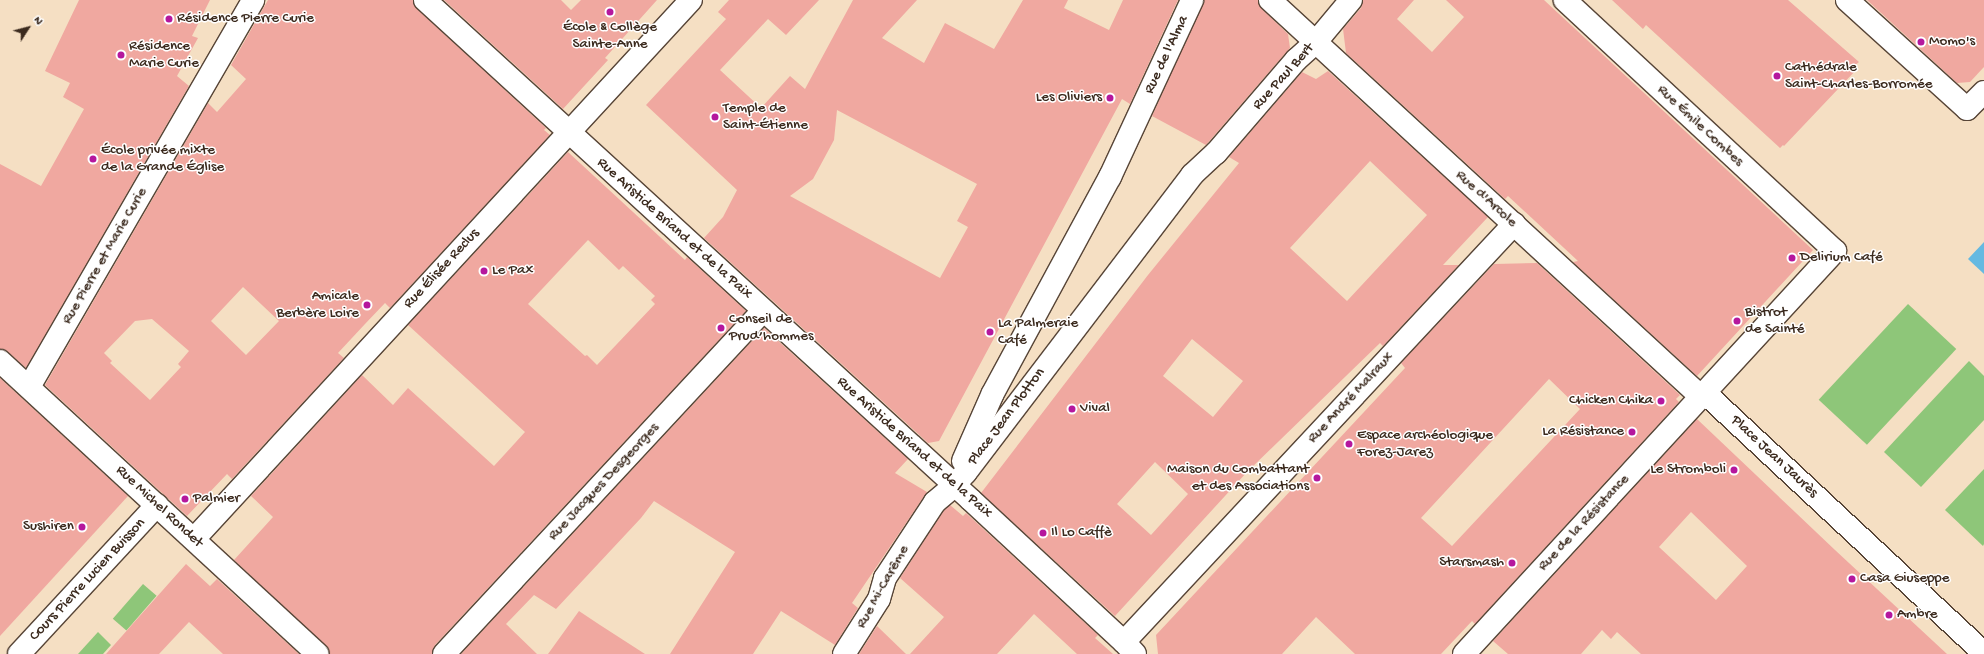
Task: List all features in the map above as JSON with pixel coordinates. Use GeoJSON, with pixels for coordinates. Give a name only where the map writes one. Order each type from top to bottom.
{"type":"FeatureCollection","features":[{"type":"Feature","properties":{"kind":"street","name":"Rue Pierre et Marie Curie"},"geometry":{"type":"LineString","coordinates":[[29,387],[253,0]]}},
{"type":"Feature","properties":{"kind":"street","name":"Rue Aristide Briand et de la Paix"},"geometry":{"type":"LineString","coordinates":[[425,0],[763,311],[955,485],[1129,648]]}},
{"type":"Feature","properties":{"kind":"street","name":"Rue Élisée Reclus"},"geometry":{"type":"LineString","coordinates":[[194,539],[691,0]]}},
{"type":"Feature","properties":{"kind":"street","name":"Rue de l'Alma"},"geometry":{"type":"LineString","coordinates":[[1142,110],[1192,0]]}},
{"type":"Feature","properties":{"kind":"street","name":"Rue d'Arcole"},"geometry":{"type":"LineString","coordinates":[[1270,0],[1696,392],[1705,393]]}},
{"type":"Feature","properties":{"kind":"street","name":"Rue Paul Bert"},"geometry":{"type":"LineString","coordinates":[[1216,154],[1296,60],[1315,43],[1351,0]]}},
{"type":"Feature","properties":{"kind":"street","name":"Rue Émile Combes"},"geometry":{"type":"LineString","coordinates":[[1565,0],[1835,251],[1705,393]]}},
{"type":"Feature","properties":{"kind":"street"},"geometry":{"type":"LineString","coordinates":[[1847,0],[1966,110],[1984,92]]}},
{"type":"Feature","properties":{"kind":"street","name":"Place Jean Plotton"},"geometry":{"type":"LineString","coordinates":[[955,485],[993,393],[1110,177],[1142,110]]}},
{"type":"Feature","properties":{"kind":"street","name":"Place Jean Plotton"},"geometry":{"type":"LineString","coordinates":[[955,485],[1187,181],[1216,154]]}},
{"type":"Feature","properties":{"kind":"street","name":"Rue André Malraux"},"geometry":{"type":"LineString","coordinates":[[1129,648],[1514,224]]}},
{"type":"Feature","properties":{"kind":"street","name":"Rue Jacques Desgeorges"},"geometry":{"type":"LineString","coordinates":[[444,654],[763,311]]}},
{"type":"Feature","properties":{"kind":"street","name":"Rue Michel Rondet"},"geometry":{"type":"LineString","coordinates":[[0,361],[317,654]]}},
{"type":"Feature","properties":{"kind":"street","name":"Place Jean Jaurès"},"geometry":{"type":"LineString","coordinates":[[1705,393],[1984,653]]}},
{"type":"Feature","properties":{"kind":"street","name":"Rue de la Résistance"},"geometry":{"type":"LineString","coordinates":[[1464,654],[1705,393]]}},
{"type":"Feature","properties":{"kind":"street","name":"Rue Mi-Carême"},"geometry":{"type":"LineString","coordinates":[[844,654],[880,599],[885,578],[935,502],[955,485]]}},
{"type":"Feature","properties":{"kind":"street","name":"Cours Pierre Lucien Buisson"},"geometry":{"type":"LineString","coordinates":[[18,654],[157,505]]}},
{"type":"Feature","properties":{"kind":"green space"},"geometry":{"type":"Polygon","coordinates":[[[1908,304],[1956,349],[1867,445],[1819,400],[1908,304]]]}},
{"type":"Feature","properties":{"kind":"green space"},"geometry":{"type":"Polygon","coordinates":[[[1969,361],[1984,376],[1984,420],[1921,487],[1884,452],[1969,361]]]}},
{"type":"Feature","properties":{"kind":"green space"},"geometry":{"type":"Polygon","coordinates":[[[1984,469],[1984,544],[1983,546],[1945,510],[1984,469]]]}},
{"type":"Feature","properties":{"kind":"green space"},"geometry":{"type":"Polygon","coordinates":[[[143,584],[157,596],[126,631],[113,619],[143,584]]]}},
{"type":"Feature","properties":{"kind":"green space"},"geometry":{"type":"Polygon","coordinates":[[[98,632],[111,645],[103,654],[78,654],[98,632]]]}},
{"type":"Feature","properties":{"kind":"water"},"geometry":{"type":"Polygon","coordinates":[[[1984,242],[1984,274],[1968,259],[1984,242]]]}},
{"type":"Feature","properties":{"kind":"building"},"geometry":{"type":"Polygon","coordinates":[[[79,0],[210,0],[192,36],[198,38],[177,76],[189,86],[26,368],[8,352],[0,349],[0,164],[41,186],[84,109],[63,97],[70,83],[45,71],[79,0]]]}},
{"type":"Feature","properties":{"kind":"building"},"geometry":{"type":"Polygon","coordinates":[[[268,0],[413,0],[417,9],[546,128],[544,130],[550,135],[390,308],[385,303],[338,353],[344,358],[232,479],[227,474],[187,516],[45,385],[208,103],[217,112],[246,79],[231,65],[268,0]],[[243,287],[211,321],[246,355],[279,321],[243,287]],[[152,319],[135,321],[104,353],[112,361],[110,363],[150,400],[181,367],[178,364],[189,351],[152,319]]]}},
{"type":"Feature","properties":{"kind":"building"},"geometry":{"type":"Polygon","coordinates":[[[444,0],[561,0],[571,10],[581,0],[657,0],[605,58],[608,60],[563,109],[444,0]]]}},
{"type":"Feature","properties":{"kind":"building"},"geometry":{"type":"Polygon","coordinates":[[[729,0],[819,0],[786,35],[768,19],[720,70],[761,108],[790,76],[805,89],[853,0],[917,0],[882,38],[924,63],[945,23],[994,49],[1023,0],[1068,0],[1064,8],[1109,30],[1123,0],[1178,0],[1130,104],[1122,99],[939,441],[928,443],[704,238],[723,217],[737,190],[646,105],[726,19],[718,12],[729,0]],[[837,110],[834,140],[813,179],[790,196],[940,278],[968,227],[957,221],[977,184],[837,110]]]}},
{"type":"Feature","properties":{"kind":"building"},"geometry":{"type":"Polygon","coordinates":[[[1204,0],[1258,0],[1262,9],[1288,34],[1290,48],[1206,145],[1152,116],[1204,0]]]}},
{"type":"Feature","properties":{"kind":"building"},"geometry":{"type":"Polygon","coordinates":[[[1363,0],[1414,0],[1397,19],[1432,52],[1464,17],[1446,0],[1544,0],[1813,250],[1697,376],[1573,262],[1578,261],[1508,196],[1505,199],[1346,53],[1343,29],[1361,8],[1363,0]]]}},
{"type":"Feature","properties":{"kind":"building","name":"Cathédrale Saint-Charles-Borromée"},"geometry":{"type":"Polygon","coordinates":[[[1612,0],[1788,0],[1859,62],[1854,66],[1857,69],[1784,146],[1783,145],[1780,148],[1646,25],[1643,29],[1612,0]]]}},
{"type":"Feature","properties":{"kind":"building"},"geometry":{"type":"Polygon","coordinates":[[[1867,0],[1984,0],[1984,67],[1970,82],[1957,83],[1867,0]]]}},
{"type":"Feature","properties":{"kind":"building"},"geometry":{"type":"Polygon","coordinates":[[[1328,71],[1488,217],[1443,265],[1459,265],[1383,346],[1380,343],[1247,472],[1115,616],[981,493],[1148,275],[1239,163],[1229,157],[1302,72],[1316,79],[1328,71]],[[1370,161],[1290,248],[1347,301],[1427,215],[1370,161]],[[1192,339],[1163,376],[1213,417],[1243,381],[1192,339]],[[1155,462],[1117,504],[1151,535],[1188,494],[1155,462]]]}},
{"type":"Feature","properties":{"kind":"building"},"geometry":{"type":"Polygon","coordinates":[[[568,152],[685,260],[687,257],[746,311],[435,645],[432,654],[329,654],[325,645],[234,560],[273,517],[251,496],[362,375],[393,405],[408,388],[494,466],[525,432],[408,325],[568,152]],[[588,240],[528,304],[585,356],[587,355],[597,365],[655,304],[651,300],[655,296],[623,266],[619,270],[588,240]]]}},
{"type":"Feature","properties":{"kind":"building"},"geometry":{"type":"Polygon","coordinates":[[[1537,263],[1680,395],[1676,399],[1679,402],[1475,624],[1472,621],[1441,654],[1355,654],[1316,617],[1282,654],[1158,654],[1156,635],[1405,368],[1401,363],[1494,264],[1537,263]],[[1549,379],[1421,518],[1452,546],[1580,409],[1549,379]]]}},
{"type":"Feature","properties":{"kind":"building"},"geometry":{"type":"Polygon","coordinates":[[[764,328],[908,459],[895,473],[927,492],[852,603],[858,608],[835,645],[781,611],[753,654],[670,654],[735,552],[654,501],[641,518],[556,609],[534,595],[506,624],[537,654],[461,654],[764,328]]]}},
{"type":"Feature","properties":{"kind":"building"},"geometry":{"type":"Polygon","coordinates":[[[0,378],[128,496],[0,636],[0,378]]]}},
{"type":"Feature","properties":{"kind":"building"},"geometry":{"type":"Polygon","coordinates":[[[1697,419],[1947,654],[1641,654],[1617,632],[1611,639],[1602,630],[1581,654],[1508,654],[1493,641],[1697,419]],[[1691,512],[1659,547],[1716,600],[1747,566],[1691,512]]]}},
{"type":"Feature","properties":{"kind":"building"},"geometry":{"type":"Polygon","coordinates":[[[950,505],[963,516],[966,513],[1098,635],[1095,638],[1113,654],[1077,654],[1034,614],[997,654],[910,654],[944,617],[900,578],[944,510],[950,505]]]}},
{"type":"Feature","properties":{"kind":"building"},"geometry":{"type":"Polygon","coordinates":[[[186,564],[210,586],[217,579],[299,654],[223,654],[189,622],[159,654],[106,654],[186,564]]]}},
{"type":"Feature","properties":{"kind":"building"},"geometry":{"type":"Polygon","coordinates":[[[579,611],[600,625],[645,654],[548,654],[579,611]]]}},
{"type":"Feature","properties":{"kind":"building"},"geometry":{"type":"Polygon","coordinates":[[[877,626],[906,654],[859,654],[877,626]]]}},
{"type":"Feature","properties":{"kind":"place","name":"École & Collège Sainte-Anne"},"geometry":{"type":"Point","coordinates":[610,12]}},
{"type":"Feature","properties":{"kind":"place","name":"Résidence Pierre Curie"},"geometry":{"type":"Point","coordinates":[169,19]}},
{"type":"Feature","properties":{"kind":"place","name":"Momo's"},"geometry":{"type":"Point","coordinates":[1921,42]}},
{"type":"Feature","properties":{"kind":"place","name":"Résidence Marie Curie"},"geometry":{"type":"Point","coordinates":[121,55]}},
{"type":"Feature","properties":{"kind":"place","name":"Cathédrale Saint-Charles-Borromée"},"geometry":{"type":"Point","coordinates":[1777,76]}},
{"type":"Feature","properties":{"kind":"place","name":"Les Oliviers"},"geometry":{"type":"Point","coordinates":[1110,98]}},
{"type":"Feature","properties":{"kind":"place","name":"Temple de Saint-Étienne"},"geometry":{"type":"Point","coordinates":[715,117]}},
{"type":"Feature","properties":{"kind":"place","name":"École privée mixte de la Grande Église"},"geometry":{"type":"Point","coordinates":[93,159]}},
{"type":"Feature","properties":{"kind":"place","name":"Delirium Café"},"geometry":{"type":"Point","coordinates":[1792,258]}},
{"type":"Feature","properties":{"kind":"place","name":"Le Pax"},"geometry":{"type":"Point","coordinates":[484,271]}},
{"type":"Feature","properties":{"kind":"place","name":"Amicale Berbère Loire"},"geometry":{"type":"Point","coordinates":[367,305]}},
{"type":"Feature","properties":{"kind":"place","name":"Bistrot de Sainté"},"geometry":{"type":"Point","coordinates":[1737,321]}},
{"type":"Feature","properties":{"kind":"place","name":"Conseil de Prud’hommes"},"geometry":{"type":"Point","coordinates":[721,328]}},
{"type":"Feature","properties":{"kind":"place","name":"La Palmeraie Café"},"geometry":{"type":"Point","coordinates":[990,332]}},
{"type":"Feature","properties":{"kind":"place","name":"Chicken Chika"},"geometry":{"type":"Point","coordinates":[1661,401]}},
{"type":"Feature","properties":{"kind":"place","name":"Vival"},"geometry":{"type":"Point","coordinates":[1072,409]}},
{"type":"Feature","properties":{"kind":"place","name":"La Résistance"},"geometry":{"type":"Point","coordinates":[1632,432]}},
{"type":"Feature","properties":{"kind":"place","name":"Espace archéologique Forez-Jarez"},"geometry":{"type":"Point","coordinates":[1349,444]}},
{"type":"Feature","properties":{"kind":"place","name":"Le Stromboli"},"geometry":{"type":"Point","coordinates":[1734,470]}},
{"type":"Feature","properties":{"kind":"place","name":"Maison du Combattant et des Associations"},"geometry":{"type":"Point","coordinates":[1317,478]}},
{"type":"Feature","properties":{"kind":"place","name":"Palmier"},"geometry":{"type":"Point","coordinates":[185,499]}},
{"type":"Feature","properties":{"kind":"place","name":"Sushiren"},"geometry":{"type":"Point","coordinates":[82,527]}},
{"type":"Feature","properties":{"kind":"place","name":"Il Lo Caffè"},"geometry":{"type":"Point","coordinates":[1043,533]}},
{"type":"Feature","properties":{"kind":"place","name":"Starsmash"},"geometry":{"type":"Point","coordinates":[1512,563]}},
{"type":"Feature","properties":{"kind":"place","name":"Casa Giuseppe"},"geometry":{"type":"Point","coordinates":[1852,579]}},
{"type":"Feature","properties":{"kind":"place","name":"Ambre"},"geometry":{"type":"Point","coordinates":[1889,615]}}]}
